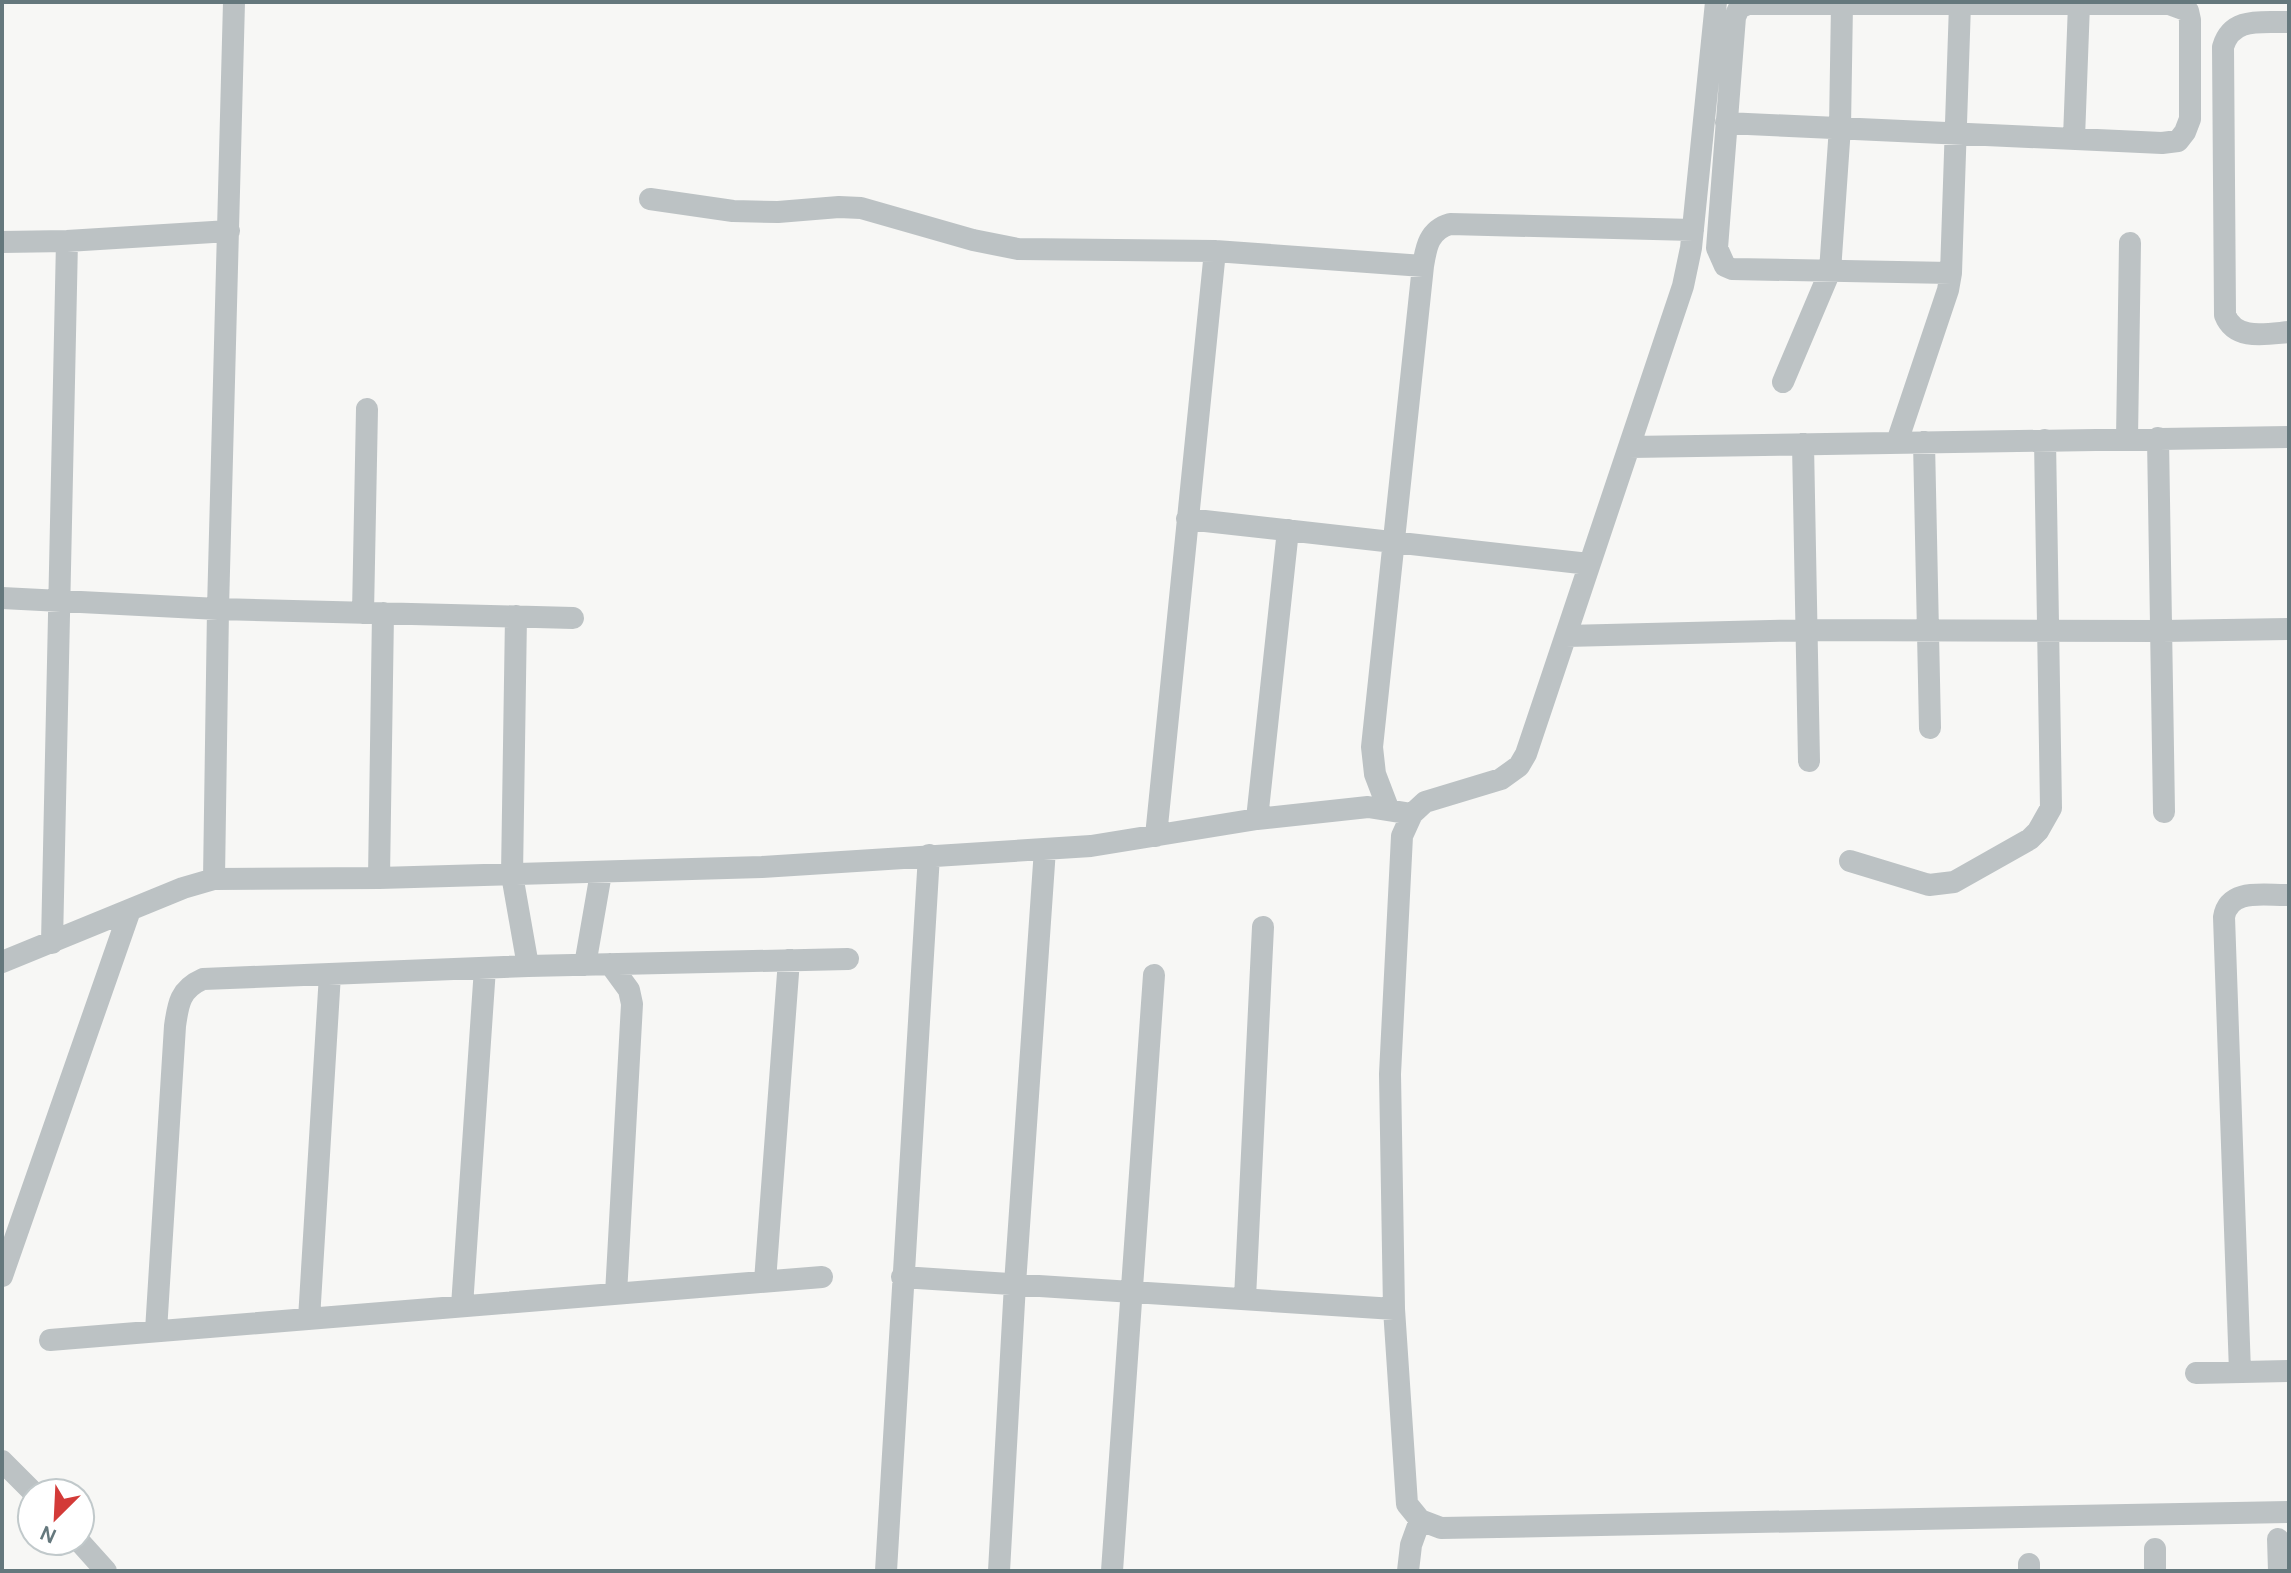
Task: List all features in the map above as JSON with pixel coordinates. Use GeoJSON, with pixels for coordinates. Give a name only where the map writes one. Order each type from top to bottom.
{"type":"FeatureCollection","features":[{"type":"Feature","properties":{"kind":"street"},"geometry":{"type":"LineString","coordinates":[[214,879],[234,2]]}},
{"type":"Feature","properties":{"kind":"street"},"geometry":{"type":"LineString","coordinates":[[1716,2],[1693,230],[1683,286],[1526,754],[1519,766],[1501,779],[1425,802],[1412,814],[1402,836],[1390,1074],[1394,1309],[1407,1504],[1420,1520],[1441,1528],[2289,1512]]}},
{"type":"Feature","properties":{"kind":"street"},"geometry":{"type":"LineString","coordinates":[[1726,123],[2162,143],[2178,141],[2190,119],[2188,11],[2169,4],[1748,4],[1739,8],[1735,17],[1726,123],[1717,248],[1725,266],[1732,269],[1951,273]]}},
{"type":"Feature","properties":{"kind":"street"},"geometry":{"type":"LineString","coordinates":[[1783,382],[1830,271],[1840,127],[1842,4]]}},
{"type":"Feature","properties":{"kind":"street"},"geometry":{"type":"LineString","coordinates":[[1897,442],[1951,273],[1960,4]]}},
{"type":"Feature","properties":{"kind":"street"},"geometry":{"type":"LineString","coordinates":[[2074,138],[2079,4]]}},
{"type":"Feature","properties":{"kind":"street"},"geometry":{"type":"LineString","coordinates":[[2289,22],[2238,26],[2226,37],[2223,47],[2225,315],[2229,324],[2244,334],[2289,332]]}},
{"type":"Feature","properties":{"kind":"street"},"geometry":{"type":"LineString","coordinates":[[650,199],[733,211],[861,208],[973,240],[1018,249],[1215,251],[1423,266]]}},
{"type":"Feature","properties":{"kind":"street"},"geometry":{"type":"LineString","coordinates":[[1388,808],[1375,774],[1372,747],[1423,266],[1426,246],[1432,234],[1439,227],[1450,224],[1693,230]]}},
{"type":"Feature","properties":{"kind":"street"},"geometry":{"type":"LineString","coordinates":[[2,242],[229,231]]}},
{"type":"Feature","properties":{"kind":"street"},"geometry":{"type":"LineString","coordinates":[[52,943],[67,241]]}},
{"type":"Feature","properties":{"kind":"street"},"geometry":{"type":"LineString","coordinates":[[2127,439],[2130,243]]}},
{"type":"Feature","properties":{"kind":"street"},"geometry":{"type":"LineString","coordinates":[[1156,836],[1215,251]]}},
{"type":"Feature","properties":{"kind":"street"},"geometry":{"type":"LineString","coordinates":[[367,409],[379,878]]}},
{"type":"Feature","properties":{"kind":"street"},"geometry":{"type":"LineString","coordinates":[[1630,447],[2289,437]]}},
{"type":"Feature","properties":{"kind":"street"},"geometry":{"type":"LineString","coordinates":[[2158,438],[2164,812]]}},
{"type":"Feature","properties":{"kind":"street"},"geometry":{"type":"LineString","coordinates":[[1850,861],[1929,885],[1943,885],[1954,882],[2030,839],[2051,808],[2045,440]]}},
{"type":"Feature","properties":{"kind":"street"},"geometry":{"type":"LineString","coordinates":[[1924,442],[1930,728]]}},
{"type":"Feature","properties":{"kind":"street"},"geometry":{"type":"LineString","coordinates":[[1803,444],[1809,761]]}},
{"type":"Feature","properties":{"kind":"street"},"geometry":{"type":"LineString","coordinates":[[1187,519],[1589,564]]}},
{"type":"Feature","properties":{"kind":"street"},"geometry":{"type":"LineString","coordinates":[[1257,819],[1288,530]]}},
{"type":"Feature","properties":{"kind":"street"},"geometry":{"type":"LineString","coordinates":[[2,598],[218,609],[573,618]]}},
{"type":"Feature","properties":{"kind":"street"},"geometry":{"type":"LineString","coordinates":[[516,616],[512,875],[528,966]]}},
{"type":"Feature","properties":{"kind":"street"},"geometry":{"type":"LineString","coordinates":[[1566,636],[1807,630],[2289,629]]}},
{"type":"Feature","properties":{"kind":"street"},"geometry":{"type":"LineString","coordinates":[[2,962],[183,888],[214,879],[379,878],[762,867],[1091,846],[1257,819],[1368,807],[1412,814]]}},
{"type":"Feature","properties":{"kind":"street"},"geometry":{"type":"LineString","coordinates":[[999,1571],[1045,849]]}},
{"type":"Feature","properties":{"kind":"street"},"geometry":{"type":"LineString","coordinates":[[886,1571],[929,855]]}},
{"type":"Feature","properties":{"kind":"street"},"geometry":{"type":"LineString","coordinates":[[585,965],[601,873]]}},
{"type":"Feature","properties":{"kind":"street"},"geometry":{"type":"LineString","coordinates":[[2240,1372],[2224,917],[2230,902],[2242,896],[2289,895]]}},
{"type":"Feature","properties":{"kind":"street"},"geometry":{"type":"LineString","coordinates":[[2,1276],[130,910]]}},
{"type":"Feature","properties":{"kind":"street"},"geometry":{"type":"LineString","coordinates":[[1245,1298],[1263,927]]}},
{"type":"Feature","properties":{"kind":"street"},"geometry":{"type":"LineString","coordinates":[[156,1331],[178,1002],[192,984],[203,979],[528,966],[848,959]]}},
{"type":"Feature","properties":{"kind":"street"},"geometry":{"type":"LineString","coordinates":[[765,1281],[789,960]]}},
{"type":"Feature","properties":{"kind":"street"},"geometry":{"type":"LineString","coordinates":[[610,964],[629,990],[632,1004],[616,1294]]}},
{"type":"Feature","properties":{"kind":"street"},"geometry":{"type":"LineString","coordinates":[[462,1306],[485,968]]}},
{"type":"Feature","properties":{"kind":"street"},"geometry":{"type":"LineString","coordinates":[[309,1319],[330,974]]}},
{"type":"Feature","properties":{"kind":"street"},"geometry":{"type":"LineString","coordinates":[[1112,1571],[1154,975]]}},
{"type":"Feature","properties":{"kind":"street"},"geometry":{"type":"LineString","coordinates":[[50,1340],[822,1277]]}},
{"type":"Feature","properties":{"kind":"street"},"geometry":{"type":"LineString","coordinates":[[902,1277],[1394,1309]]}},
{"type":"Feature","properties":{"kind":"street"},"geometry":{"type":"LineString","coordinates":[[2196,1373],[2289,1371]]}},
{"type":"Feature","properties":{"kind":"street"},"geometry":{"type":"LineString","coordinates":[[2,1461],[18,1477]]}},
{"type":"Feature","properties":{"kind":"street"},"geometry":{"type":"LineString","coordinates":[[1408,1571],[1411,1545],[1420,1520]]}},
{"type":"Feature","properties":{"kind":"street"},"geometry":{"type":"LineString","coordinates":[[2278,1539],[2279,1571]]}}]}
